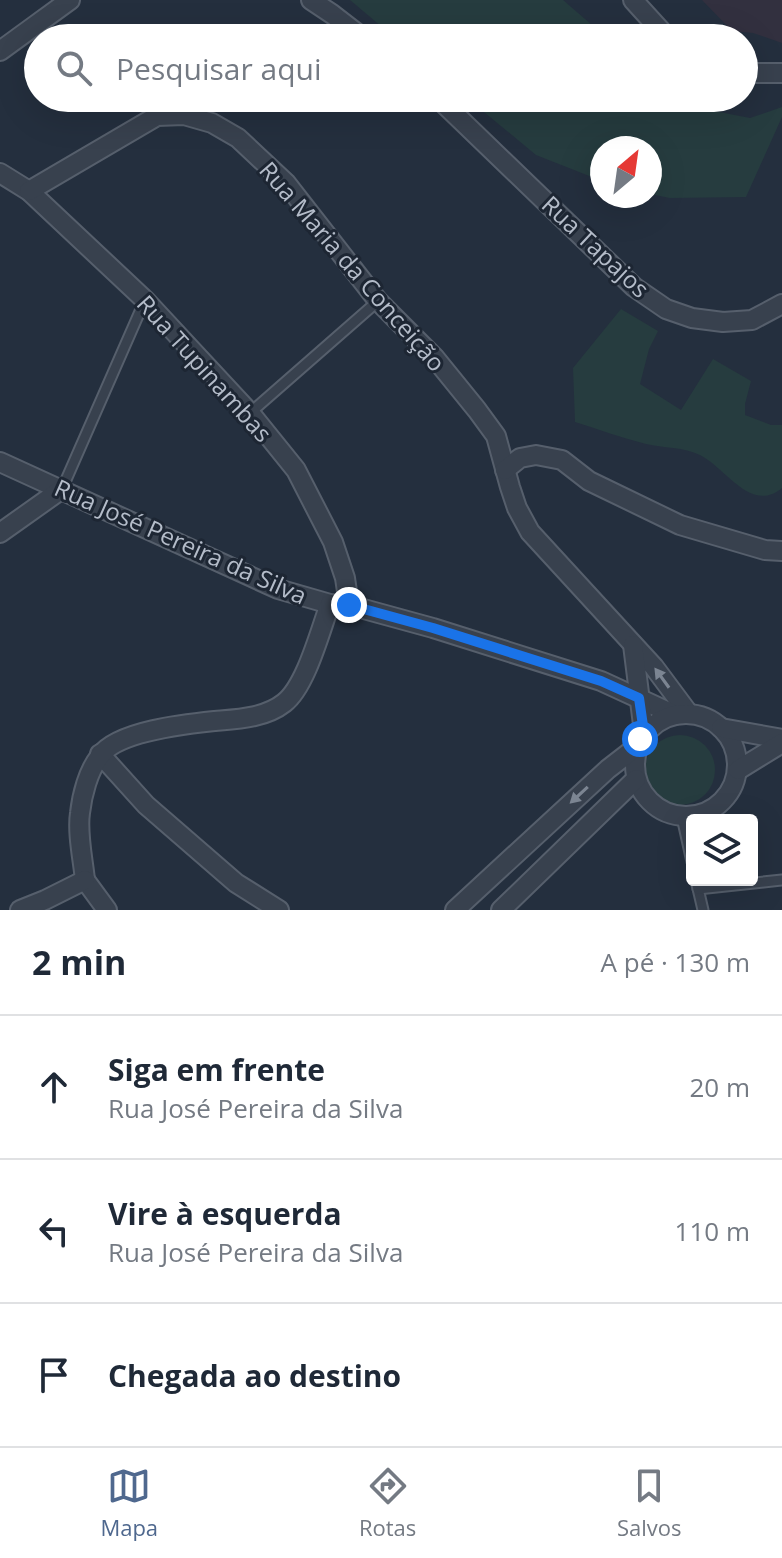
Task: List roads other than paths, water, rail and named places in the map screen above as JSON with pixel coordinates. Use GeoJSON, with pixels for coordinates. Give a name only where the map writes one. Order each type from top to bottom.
{"type":"FeatureCollection","features":[{"type":"Feature","properties":{"kind":"street"},"geometry":{"type":"LineString","coordinates":[[37,24],[70,0]]}},
{"type":"Feature","properties":{"kind":"street"},"geometry":{"type":"LineString","coordinates":[[311,0],[345,24]]}},
{"type":"Feature","properties":{"kind":"street"},"geometry":{"type":"LineString","coordinates":[[633,0],[655,24]]}},
{"type":"Feature","properties":{"kind":"street"},"geometry":{"type":"LineString","coordinates":[[0,51],[24,34]]}},
{"type":"Feature","properties":{"kind":"street"},"geometry":{"type":"LineString","coordinates":[[758,73],[782,73]]}},
{"type":"Feature","properties":{"kind":"street","name":"Rua Tapajos"},"geometry":{"type":"LineString","coordinates":[[453,112],[634,287],[666,309],[692,318],[723,322],[752,320],[782,304]]}},
{"type":"Feature","properties":{"kind":"street","name":"Rua Maria da Conceição"},"geometry":{"type":"LineString","coordinates":[[29,191],[157,116],[184,115],[212,123],[238,138],[286,183],[378,301],[434,357],[477,410],[496,436],[517,508],[530,532],[654,667],[682,714]]}},
{"type":"Feature","properties":{"kind":"street","name":"Rua Tupinambas"},"geometry":{"type":"LineString","coordinates":[[0,173],[29,191],[145,300],[250,413],[296,470],[333,542],[345,578],[340,605]]}},
{"type":"Feature","properties":{"kind":"street"},"geometry":{"type":"LineString","coordinates":[[505,470],[520,458],[536,455],[562,460],[589,481],[680,525],[765,550],[782,551]]}},
{"type":"Feature","properties":{"kind":"street","name":"Rua José Pereira da Silva"},"geometry":{"type":"LineString","coordinates":[[0,462],[278,589],[433,628],[601,681],[682,714]]}},
{"type":"Feature","properties":{"kind":"street"},"geometry":{"type":"LineString","coordinates":[[0,533],[62,489]]}},
{"type":"Feature","properties":{"kind":"street"},"geometry":{"type":"LineString","coordinates":[[107,910],[85,880],[79,815],[86,784],[100,754],[120,741],[146,732],[179,725],[244,719],[273,711],[287,701],[301,683],[340,605]]}},
{"type":"Feature","properties":{"kind":"street"},"geometry":{"type":"LineString","coordinates":[[633,645],[642,739],[634,762],[636,779],[642,793],[653,805],[682,817],[712,811],[724,801],[733,789],[738,759],[734,745],[721,728]]}},
{"type":"Feature","properties":{"kind":"street"},"geometry":{"type":"LineString","coordinates":[[455,910],[659,721],[682,714],[703,717],[721,728],[782,741]]}},
{"type":"Feature","properties":{"kind":"street"},"geometry":{"type":"LineString","coordinates":[[738,770],[782,741]]}},
{"type":"Feature","properties":{"kind":"street"},"geometry":{"type":"LineString","coordinates":[[100,754],[157,815],[236,883],[279,910]]}},
{"type":"Feature","properties":{"kind":"street"},"geometry":{"type":"LineString","coordinates":[[501,910],[636,779]]}},
{"type":"Feature","properties":{"kind":"street"},"geometry":{"type":"LineString","coordinates":[[20,910],[85,880]]}},
{"type":"Feature","properties":{"kind":"lane"},"geometry":{"type":"LineString","coordinates":[[62,489],[145,300]]}},
{"type":"Feature","properties":{"kind":"lane"},"geometry":{"type":"LineString","coordinates":[[250,413],[378,301]]}},
{"type":"Feature","properties":{"kind":"lane"},"geometry":{"type":"LineString","coordinates":[[682,817],[686,835]]}},
{"type":"Feature","properties":{"kind":"lane"},"geometry":{"type":"LineString","coordinates":[[758,881],[782,880]]}},
{"type":"Feature","properties":{"kind":"lane"},"geometry":{"type":"LineString","coordinates":[[697,886],[703,910]]}}]}
